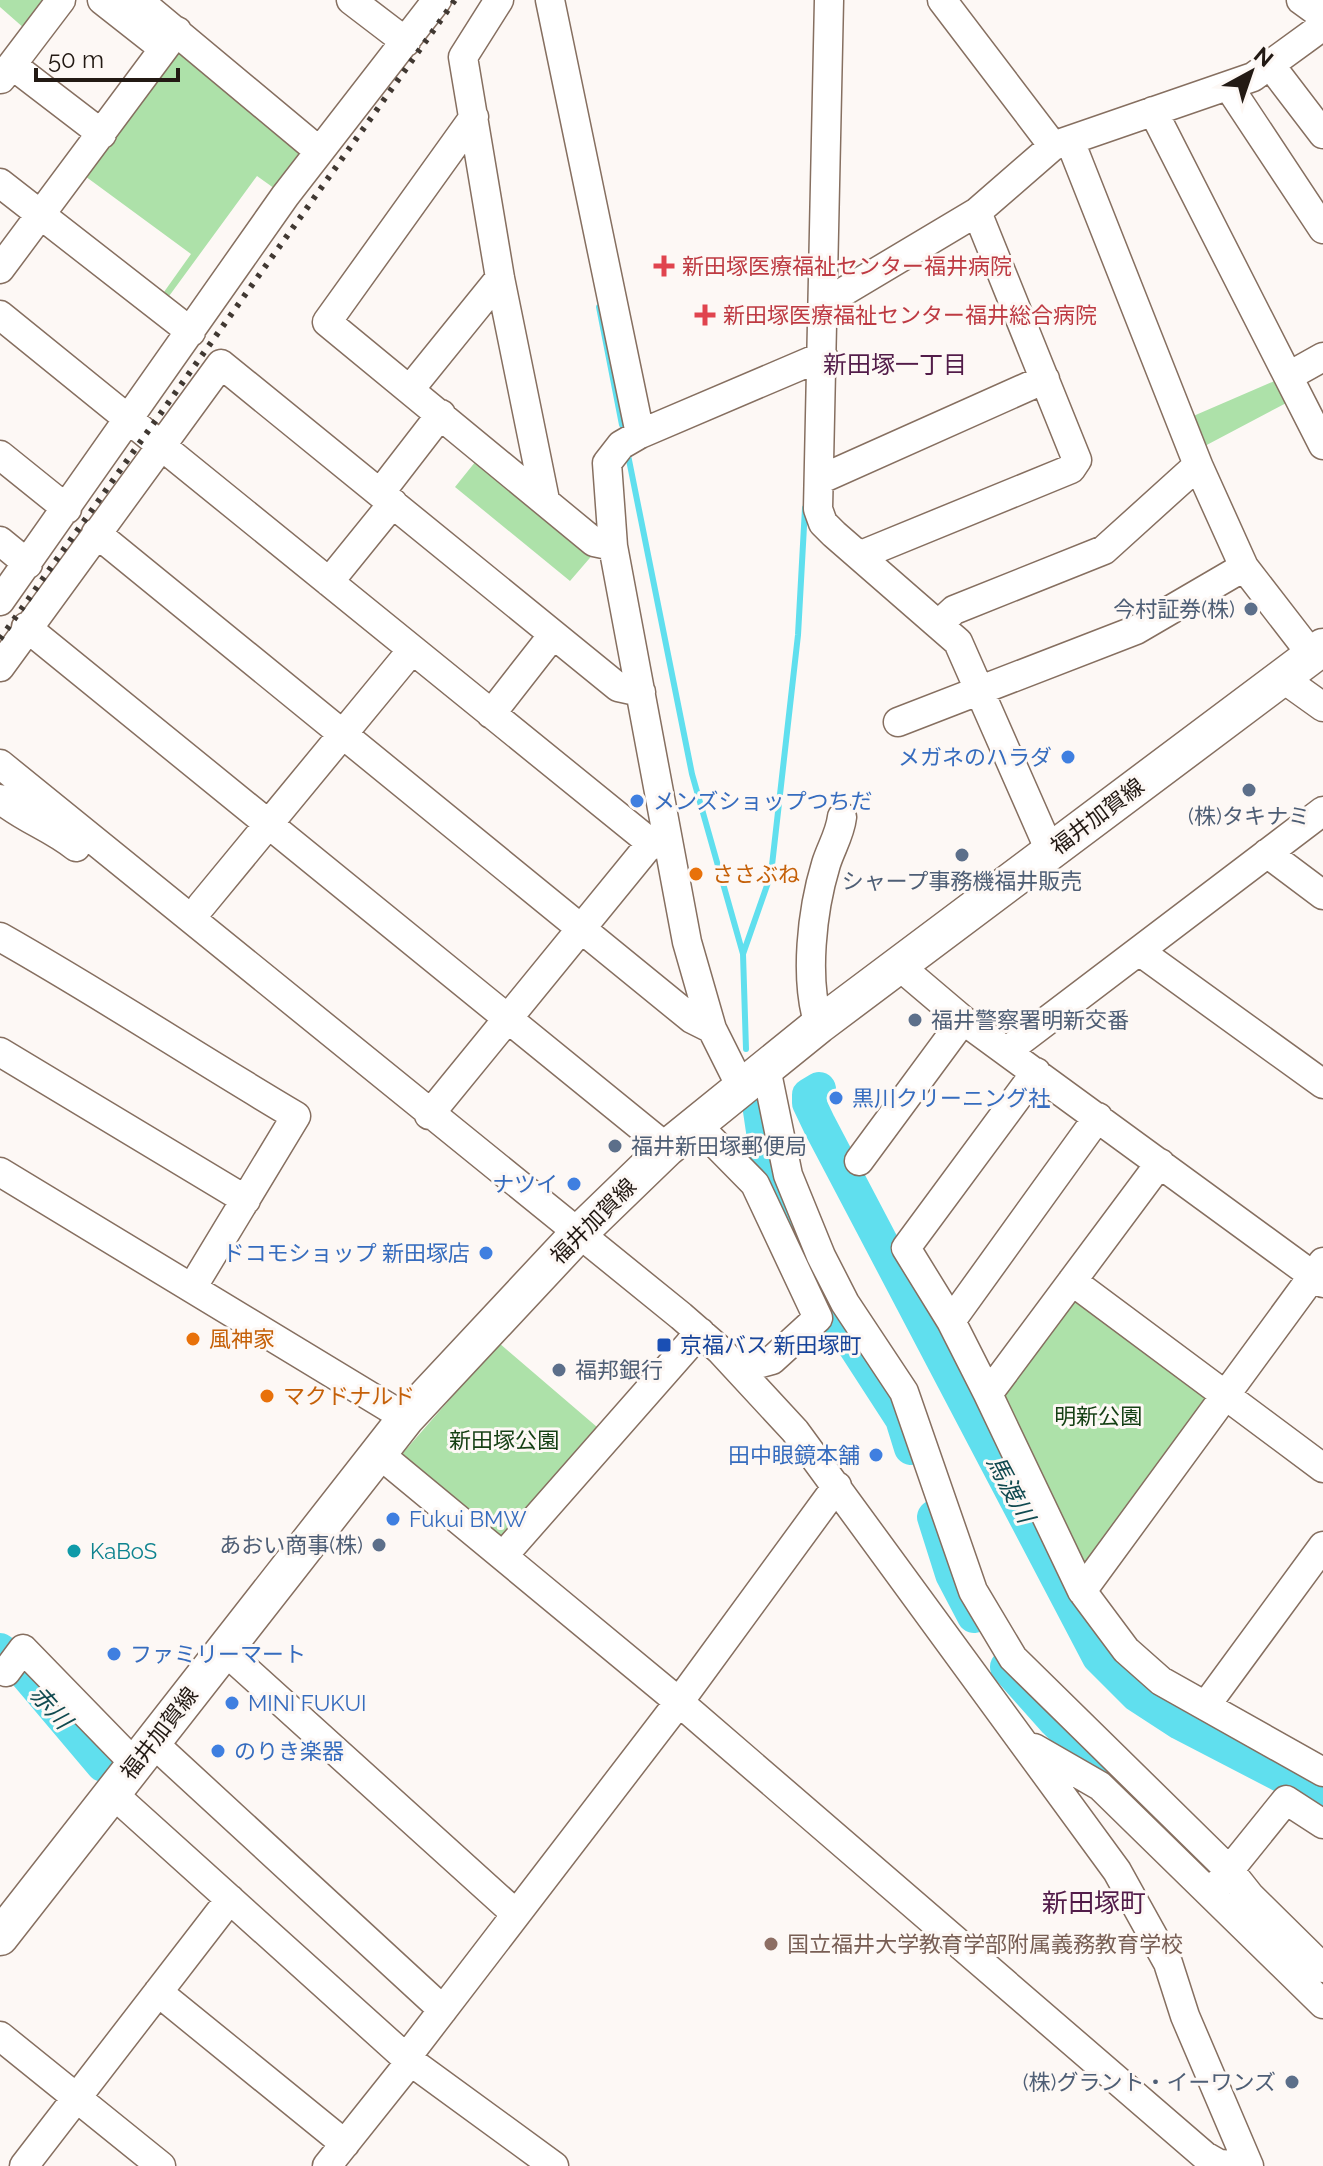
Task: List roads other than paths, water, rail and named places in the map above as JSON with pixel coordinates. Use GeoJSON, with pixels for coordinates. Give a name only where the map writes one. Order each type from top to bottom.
{"type":"FeatureCollection","features":[{"type":"Feature","properties":{"kind":"main road","name":"福井加賀線"},"geometry":{"type":"LineString","coordinates":[[0,1937],[406,1418],[578,1234],[667,1148],[819,1025],[1318,651]]}},
{"type":"Feature","properties":{"kind":"street"},"geometry":{"type":"LineString","coordinates":[[61,0],[6,73],[102,134]]}},
{"type":"Feature","properties":{"kind":"street"},"geometry":{"type":"LineString","coordinates":[[102,0],[170,40],[319,151]]}},
{"type":"Feature","properties":{"kind":"street"},"geometry":{"type":"LineString","coordinates":[[138,0],[170,40]]}},
{"type":"Feature","properties":{"kind":"street"},"geometry":{"type":"LineString","coordinates":[[351,0],[406,42]]}},
{"type":"Feature","properties":{"kind":"street"},"geometry":{"type":"LineString","coordinates":[[0,601],[319,151],[437,0]]}},
{"type":"Feature","properties":{"kind":"street"},"geometry":{"type":"LineString","coordinates":[[499,0],[463,57],[500,278],[545,500]]}},
{"type":"Feature","properties":{"kind":"street"},"geometry":{"type":"LineString","coordinates":[[550,0],[640,434]]}},
{"type":"Feature","properties":{"kind":"street"},"geometry":{"type":"LineString","coordinates":[[829,0],[818,509],[823,523],[958,642],[1050,851]]}},
{"type":"Feature","properties":{"kind":"street"},"geometry":{"type":"LineString","coordinates":[[942,0],[1061,144],[1244,567],[1318,651]]}},
{"type":"Feature","properties":{"kind":"street"},"geometry":{"type":"LineString","coordinates":[[1301,0],[1323,16]]}},
{"type":"Feature","properties":{"kind":"street"},"geometry":{"type":"LineString","coordinates":[[823,304],[977,212],[1061,144],[1229,87],[1271,66],[1323,26]]}},
{"type":"Feature","properties":{"kind":"street"},"geometry":{"type":"LineString","coordinates":[[0,269],[170,40]]}},
{"type":"Feature","properties":{"kind":"street"},"geometry":{"type":"LineString","coordinates":[[1271,66],[1323,134]]}},
{"type":"Feature","properties":{"kind":"street"},"geometry":{"type":"LineString","coordinates":[[1229,87],[1323,229]]}},
{"type":"Feature","properties":{"kind":"street"},"geometry":{"type":"LineString","coordinates":[[1153,111],[1323,445]]}},
{"type":"Feature","properties":{"kind":"street"},"geometry":{"type":"LineString","coordinates":[[474,117],[327,322],[411,388],[594,542],[613,546]]}},
{"type":"Feature","properties":{"kind":"street"},"geometry":{"type":"LineString","coordinates":[[0,183],[191,332]]}},
{"type":"Feature","properties":{"kind":"street"},"geometry":{"type":"LineString","coordinates":[[861,555],[1071,469],[1077,460],[977,212]]}},
{"type":"Feature","properties":{"kind":"street"},"geometry":{"type":"LineString","coordinates":[[411,388],[500,278]]}},
{"type":"Feature","properties":{"kind":"street"},"geometry":{"type":"LineString","coordinates":[[0,315],[491,714],[660,845]]}},
{"type":"Feature","properties":{"kind":"street"},"geometry":{"type":"LineString","coordinates":[[712,1029],[660,845],[641,692],[613,546],[605,480],[607,463],[621,445],[640,434],[823,356]]}},
{"type":"Feature","properties":{"kind":"street"},"geometry":{"type":"LineString","coordinates":[[1289,376],[1323,357]]}},
{"type":"Feature","properties":{"kind":"street"},"geometry":{"type":"LineString","coordinates":[[0,667],[26,627],[221,364],[552,636],[618,687],[641,692]]}},
{"type":"Feature","properties":{"kind":"street"},"geometry":{"type":"LineString","coordinates":[[819,480],[1045,379]]}},
{"type":"Feature","properties":{"kind":"street"},"geometry":{"type":"LineString","coordinates":[[329,582],[441,414]]}},
{"type":"Feature","properties":{"kind":"street"},"geometry":{"type":"LineString","coordinates":[[0,455],[67,509]]}},
{"type":"Feature","properties":{"kind":"street"},"geometry":{"type":"LineString","coordinates":[[940,623],[954,610],[1104,550],[1198,465]]}},
{"type":"Feature","properties":{"kind":"street"},"geometry":{"type":"LineString","coordinates":[[96,533],[692,1019],[712,1029],[753,1077],[821,1256],[845,1303],[904,1392],[973,1591],[1013,1658],[1231,1872],[1250,1896],[1323,1968]]}},
{"type":"Feature","properties":{"kind":"street"},"geometry":{"type":"LineString","coordinates":[[0,541],[28,564]]}},
{"type":"Feature","properties":{"kind":"street"},"geometry":{"type":"LineString","coordinates":[[898,722],[1136,630],[1244,567]]}},
{"type":"Feature","properties":{"kind":"street"},"geometry":{"type":"LineString","coordinates":[[26,627],[667,1148]]}},
{"type":"Feature","properties":{"kind":"street"},"geometry":{"type":"LineString","coordinates":[[491,714],[552,636]]}},
{"type":"Feature","properties":{"kind":"street"},"geometry":{"type":"LineString","coordinates":[[201,906],[412,650]]}},
{"type":"Feature","properties":{"kind":"street"},"geometry":{"type":"LineString","coordinates":[[1281,677],[1323,707]]}},
{"type":"Feature","properties":{"kind":"street"},"geometry":{"type":"LineString","coordinates":[[0,741],[289,978],[300,1008]]}},
{"type":"Feature","properties":{"kind":"street"},"geometry":{"type":"LineString","coordinates":[[0,764],[700,1332],[795,1431],[1117,1871],[1168,1963],[1185,2016],[1249,2166],[1219,2164],[1205,2156],[679,1702],[378,1453]]}},
{"type":"Feature","properties":{"kind":"street"},"geometry":{"type":"LineString","coordinates":[[0,799],[25,819],[55,830],[268,1003],[300,1008]]}},
{"type":"Feature","properties":{"kind":"street"},"geometry":{"type":"LineString","coordinates":[[1007,1051],[1323,811]]}},
{"type":"Feature","properties":{"kind":"street"},"geometry":{"type":"LineString","coordinates":[[819,1025],[811,999],[809,972],[815,915],[826,864],[842,817]]}},
{"type":"Feature","properties":{"kind":"street"},"geometry":{"type":"LineString","coordinates":[[429,1115],[581,928],[660,845]]}},
{"type":"Feature","properties":{"kind":"street"},"geometry":{"type":"LineString","coordinates":[[1267,853],[1323,895]]}},
{"type":"Feature","properties":{"kind":"street"},"geometry":{"type":"LineString","coordinates":[[0,937],[120,1006],[161,1037],[296,1116],[192,1288]]}},
{"type":"Feature","properties":{"kind":"street"},"geometry":{"type":"LineString","coordinates":[[1139,951],[1323,1084]]}},
{"type":"Feature","properties":{"kind":"street"},"geometry":{"type":"LineString","coordinates":[[904,960],[963,1020],[1160,1163],[1320,1273],[1225,1395],[1082,1591]]}},
{"type":"Feature","properties":{"kind":"street"},"geometry":{"type":"LineString","coordinates":[[859,1161],[963,1020]]}},
{"type":"Feature","properties":{"kind":"street"},"geometry":{"type":"LineString","coordinates":[[0,1052],[246,1200]]}},
{"type":"Feature","properties":{"kind":"street"},"geometry":{"type":"LineString","coordinates":[[1036,1072],[906,1248],[951,1321],[1082,1591],[1141,1665],[1161,1681],[1323,1771],[1300,1806]]}},
{"type":"Feature","properties":{"kind":"street"},"geometry":{"type":"LineString","coordinates":[[951,1321],[1098,1117]]}},
{"type":"Feature","properties":{"kind":"street"},"geometry":{"type":"LineString","coordinates":[[696,1124],[755,1184],[818,1318],[772,1360],[738,1369]]}},
{"type":"Feature","properties":{"kind":"street"},"geometry":{"type":"LineString","coordinates":[[988,1394],[1160,1163]]}},
{"type":"Feature","properties":{"kind":"street"},"geometry":{"type":"LineString","coordinates":[[0,1172],[406,1418]]}},
{"type":"Feature","properties":{"kind":"street"},"geometry":{"type":"LineString","coordinates":[[1072,1281],[1323,1468]]}},
{"type":"Feature","properties":{"kind":"street"},"geometry":{"type":"LineString","coordinates":[[503,1556],[700,1332]]}},
{"type":"Feature","properties":{"kind":"street"},"geometry":{"type":"LineString","coordinates":[[158,1992],[336,2155],[679,1702],[837,1486]]}},
{"type":"Feature","properties":{"kind":"street"},"geometry":{"type":"LineString","coordinates":[[1207,1704],[1323,1546]]}},
{"type":"Feature","properties":{"kind":"street"},"geometry":{"type":"LineString","coordinates":[[2,1673],[23,1649],[443,2010]]}},
{"type":"Feature","properties":{"kind":"street"},"geometry":{"type":"LineString","coordinates":[[224,1650],[516,1914]]}},
{"type":"Feature","properties":{"kind":"street"},"geometry":{"type":"LineString","coordinates":[[1023,1741],[1100,1786],[1323,2004]]}},
{"type":"Feature","properties":{"kind":"street"},"geometry":{"type":"LineString","coordinates":[[112,1793],[408,2060],[537,2161]]}},
{"type":"Feature","properties":{"kind":"street"},"geometry":{"type":"LineString","coordinates":[[1211,1893],[1286,1800],[1300,1806],[1323,1824]]}},
{"type":"Feature","properties":{"kind":"street"},"geometry":{"type":"LineString","coordinates":[[24,2166],[230,1899]]}},
{"type":"Feature","properties":{"kind":"street"},"geometry":{"type":"LineString","coordinates":[[0,2036],[161,2166]]}},
{"type":"Feature","properties":{"kind":"waterway"},"geometry":{"type":"LineString","coordinates":[[599,307],[622,425]]}},
{"type":"Feature","properties":{"kind":"waterway"},"geometry":{"type":"LineString","coordinates":[[628,455],[692,774],[743,954]]}},
{"type":"Feature","properties":{"kind":"waterway"},"geometry":{"type":"LineString","coordinates":[[746,1049],[743,954],[771,874],[798,635],[805,508]]}},
{"type":"Feature","properties":{"kind":"waterway","name":"馬渡川"},"geometry":{"type":"LineString","coordinates":[[819,1089],[809,1095],[809,1103],[819,1124],[1099,1657],[1137,1695],[1180,1723],[1323,1797]]}},
{"type":"Feature","properties":{"kind":"waterway"},"geometry":{"type":"LineString","coordinates":[[759,1104],[768,1165],[812,1280],[902,1419],[911,1448]]}},
{"type":"Feature","properties":{"kind":"waterway"},"geometry":{"type":"LineString","coordinates":[[934,1517],[952,1574],[974,1616]]}},
{"type":"Feature","properties":{"kind":"waterway","name":"赤川"},"geometry":{"type":"LineString","coordinates":[[0,1650],[16,1662],[103,1765]]}},
{"type":"Feature","properties":{"kind":"waterway"},"geometry":{"type":"LineString","coordinates":[[1007,1667],[1055,1721],[1242,1905]]}},
{"type":"Feature","properties":{"kind":"railway"},"geometry":{"type":"LineString","coordinates":[[0,639],[455,0]]}},
{"type":"Feature","properties":{"kind":"place","name":"新田塚医療福祉センター福井病院"},"geometry":{"type":"Point","coordinates":[664,266]}},
{"type":"Feature","properties":{"kind":"place","name":"新田塚医療福祉センター福井総合病院"},"geometry":{"type":"Point","coordinates":[705,315]}},
{"type":"Feature","properties":{"kind":"place","name":"今村証券(株)"},"geometry":{"type":"Point","coordinates":[1251,609]}},
{"type":"Feature","properties":{"kind":"place","name":"メガネのハラダ"},"geometry":{"type":"Point","coordinates":[1068,757]}},
{"type":"Feature","properties":{"kind":"place","name":"(株)タキナミ"},"geometry":{"type":"Point","coordinates":[1249,790]}},
{"type":"Feature","properties":{"kind":"place","name":"メンズショップつちだ"},"geometry":{"type":"Point","coordinates":[637,801]}},
{"type":"Feature","properties":{"kind":"place","name":"シャープ事務機福井販売"},"geometry":{"type":"Point","coordinates":[962,855]}},
{"type":"Feature","properties":{"kind":"place","name":"ささぶね"},"geometry":{"type":"Point","coordinates":[696,874]}},
{"type":"Feature","properties":{"kind":"place","name":"福井警察署明新交番"},"geometry":{"type":"Point","coordinates":[915,1020]}},
{"type":"Feature","properties":{"kind":"place","name":"黒川クリーニング社"},"geometry":{"type":"Point","coordinates":[836,1098]}},
{"type":"Feature","properties":{"kind":"place","name":"福井新田塚郵便局"},"geometry":{"type":"Point","coordinates":[615,1146]}},
{"type":"Feature","properties":{"kind":"place","name":"ナツイ"},"geometry":{"type":"Point","coordinates":[574,1184]}},
{"type":"Feature","properties":{"kind":"place","name":"ドコモショップ 新田塚店"},"geometry":{"type":"Point","coordinates":[486,1253]}},
{"type":"Feature","properties":{"kind":"place","name":"風神家"},"geometry":{"type":"Point","coordinates":[193,1339]}},
{"type":"Feature","properties":{"kind":"place","name":"京福バス 新田塚町"},"geometry":{"type":"Point","coordinates":[664,1345]}},
{"type":"Feature","properties":{"kind":"place","name":"福邦銀行"},"geometry":{"type":"Point","coordinates":[559,1370]}},
{"type":"Feature","properties":{"kind":"place","name":"マクドナルド"},"geometry":{"type":"Point","coordinates":[267,1396]}},
{"type":"Feature","properties":{"kind":"place","name":"田中眼鏡本舗"},"geometry":{"type":"Point","coordinates":[876,1455]}},
{"type":"Feature","properties":{"kind":"place","name":"Fukui BMW"},"geometry":{"type":"Point","coordinates":[393,1519]}},
{"type":"Feature","properties":{"kind":"place","name":"あおい商事(株)"},"geometry":{"type":"Point","coordinates":[379,1545]}},
{"type":"Feature","properties":{"kind":"place","name":"KaBoS"},"geometry":{"type":"Point","coordinates":[74,1551]}},
{"type":"Feature","properties":{"kind":"place","name":"ファミリーマート"},"geometry":{"type":"Point","coordinates":[114,1654]}},
{"type":"Feature","properties":{"kind":"place","name":"MINI FUKUI"},"geometry":{"type":"Point","coordinates":[232,1703]}},
{"type":"Feature","properties":{"kind":"place","name":"のりき楽器"},"geometry":{"type":"Point","coordinates":[218,1751]}},
{"type":"Feature","properties":{"kind":"place","name":"国立福井大学教育学部附属義務教育学校"},"geometry":{"type":"Point","coordinates":[771,1944]}},
{"type":"Feature","properties":{"kind":"place","name":"(株)グラント・イーワンズ"},"geometry":{"type":"Point","coordinates":[1292,2082]}},
{"type":"Feature","properties":{"kind":"district","name":"新田塚一丁目"},"geometry":{"type":"Point","coordinates":[895,364]}},
{"type":"Feature","properties":{"kind":"district","name":"新田塚町"},"geometry":{"type":"Point","coordinates":[1094,1903]}},
{"type":"Feature","properties":{"kind":"park label","name":"明新公園"},"geometry":{"type":"Point","coordinates":[1098,1416]}},
{"type":"Feature","properties":{"kind":"park label","name":"新田塚公園"},"geometry":{"type":"Point","coordinates":[504,1440]}}]}
